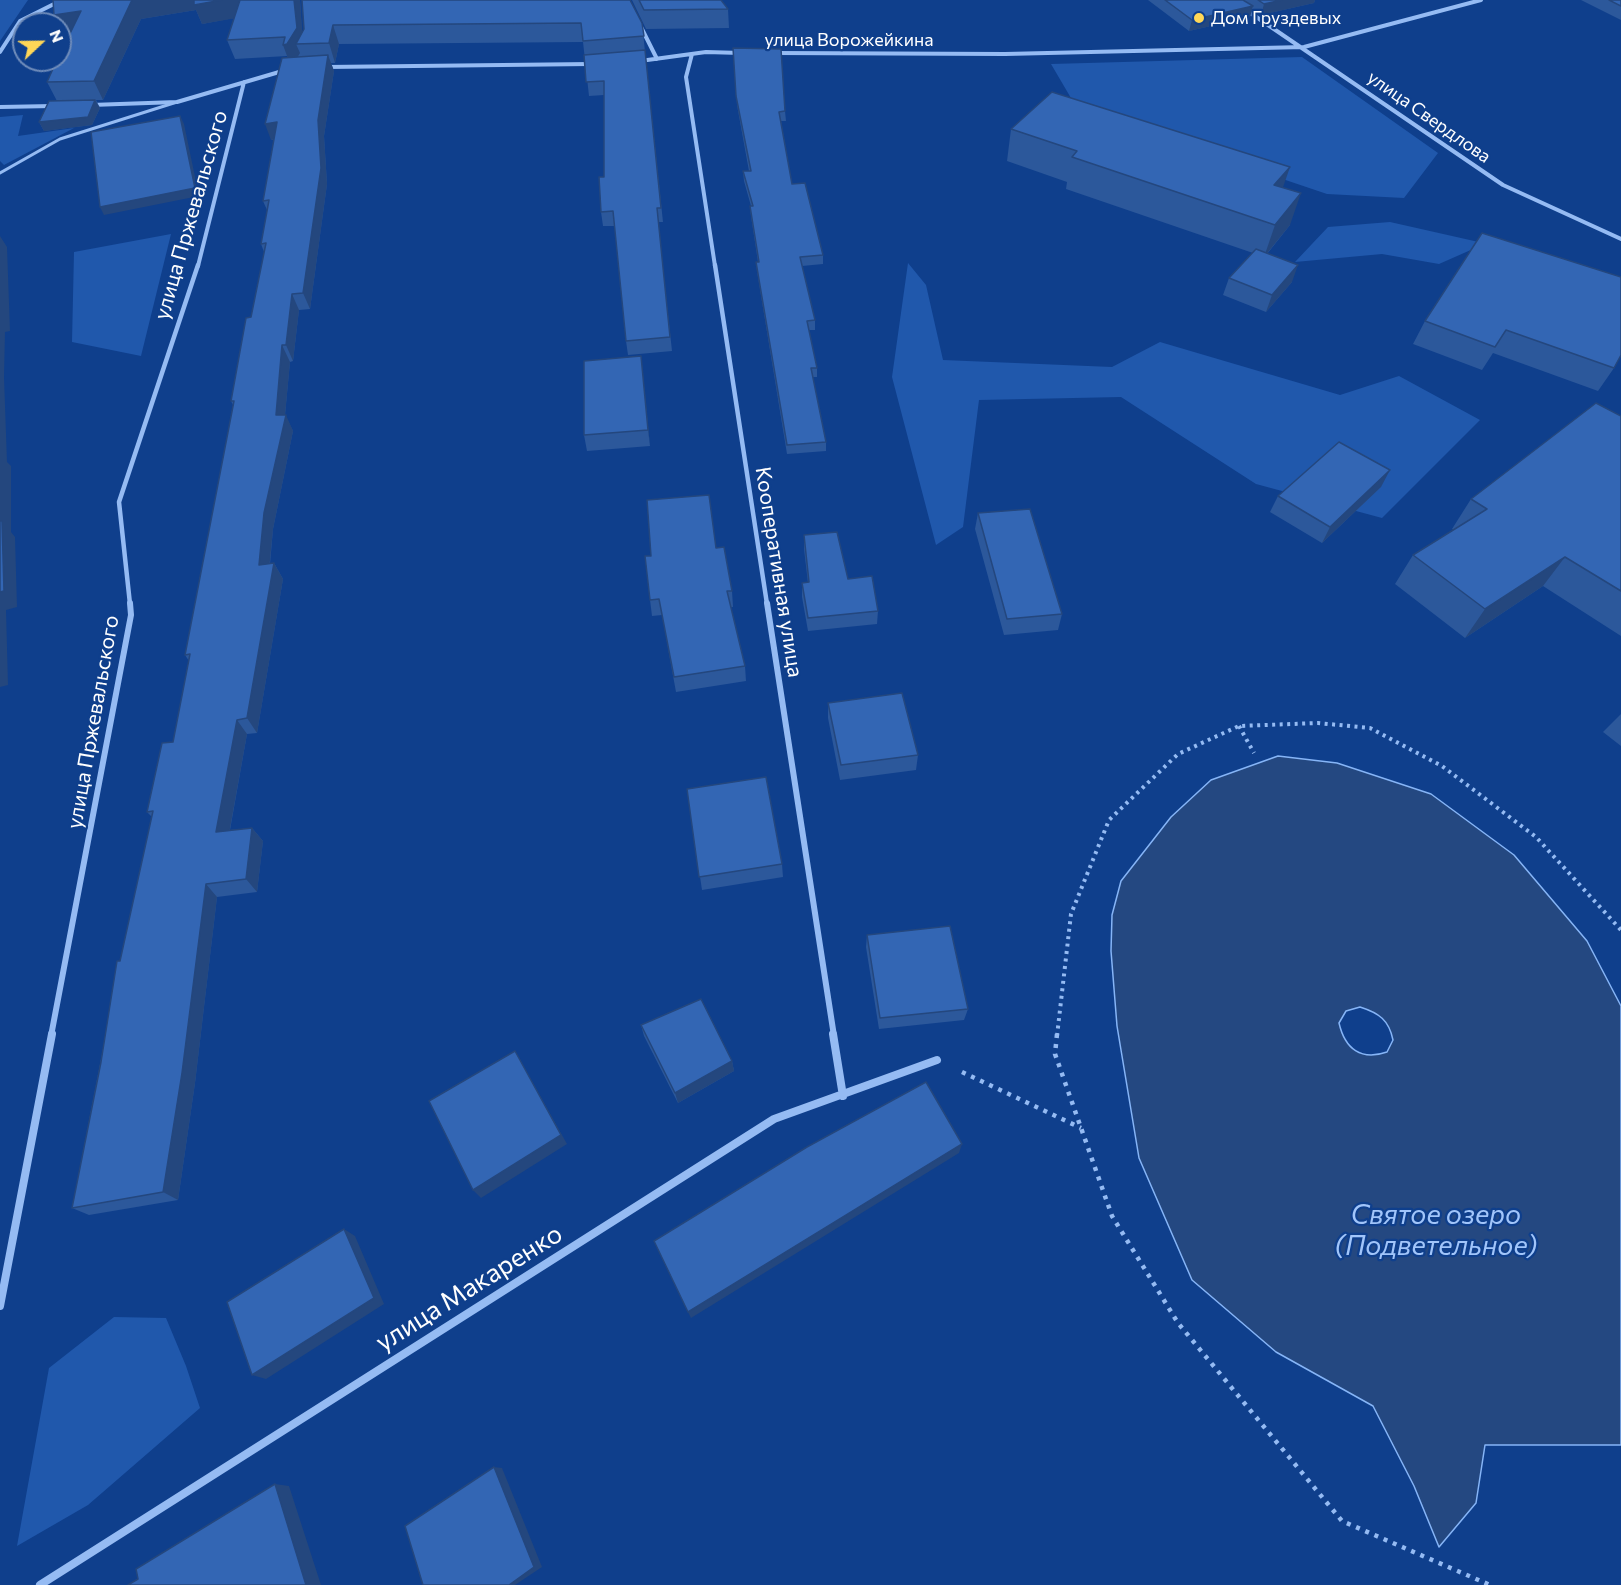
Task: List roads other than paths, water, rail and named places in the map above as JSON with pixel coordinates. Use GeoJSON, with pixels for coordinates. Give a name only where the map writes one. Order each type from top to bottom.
{"type":"FeatureCollection","features":[{"type":"Feature","properties":{"kind":"street"},"geometry":{"type":"LineString","coordinates":[[0,52],[20,21],[62,0]]}},
{"type":"Feature","properties":{"kind":"street","name":"улица Ворожейкина"},"geometry":{"type":"LineString","coordinates":[[766,53],[1005,54],[1304,47],[1481,0]]}},
{"type":"Feature","properties":{"kind":"street","name":"улица Свердлова"},"geometry":{"type":"LineString","coordinates":[[1239,6],[1304,47],[1503,185],[1621,239]]}},
{"type":"Feature","properties":{"kind":"street"},"geometry":{"type":"LineString","coordinates":[[637,20],[657,59]]}},
{"type":"Feature","properties":{"kind":"street","name":"улица Ворожейкина"},"geometry":{"type":"LineString","coordinates":[[635,62],[692,54],[742,53]]}},
{"type":"Feature","properties":{"kind":"street","name":"Кооперативная улица"},"geometry":{"type":"LineString","coordinates":[[692,54],[686,77],[843,1096]]}},
{"type":"Feature","properties":{"kind":"street"},"geometry":{"type":"LineString","coordinates":[[320,67],[601,64]]}},
{"type":"Feature","properties":{"kind":"street"},"geometry":{"type":"LineString","coordinates":[[82,105],[177,102],[297,67]]}},
{"type":"Feature","properties":{"kind":"street","name":"улица Пржевальского"},"geometry":{"type":"LineString","coordinates":[[0,1306],[131,615],[119,502],[204,248],[244,82]]}},
{"type":"Feature","properties":{"kind":"street"},"geometry":{"type":"LineString","coordinates":[[0,107],[59,105]]}},
{"type":"Feature","properties":{"kind":"street","name":"улица Макаренко"},"geometry":{"type":"LineString","coordinates":[[40,1585],[774,1119],[843,1096],[937,1060]]}},
{"type":"Feature","properties":{"kind":"lane"},"geometry":{"type":"LineString","coordinates":[[0,173],[60,139],[177,102]]}},
{"type":"Feature","properties":{"kind":"water","name":"Святое озеро (Подветельное)"},"geometry":{"type":"Polygon","coordinates":[[[1278,756],[1337,763],[1431,794],[1514,855],[1587,941],[1621,1006],[1621,1445],[1485,1445],[1476,1503],[1439,1547],[1414,1486],[1373,1406],[1276,1352],[1192,1280],[1139,1158],[1117,1026],[1111,951],[1112,915],[1121,881],[1171,817],[1211,780],[1278,756]],[[1360,1007],[1346,1011],[1339,1023],[1345,1040],[1362,1054],[1387,1052],[1393,1040],[1389,1027],[1382,1018],[1360,1007]]]}},
{"type":"Feature","properties":{"kind":"place","name":"Дом Груздевых"},"geometry":{"type":"Point","coordinates":[1199,18]}}]}
